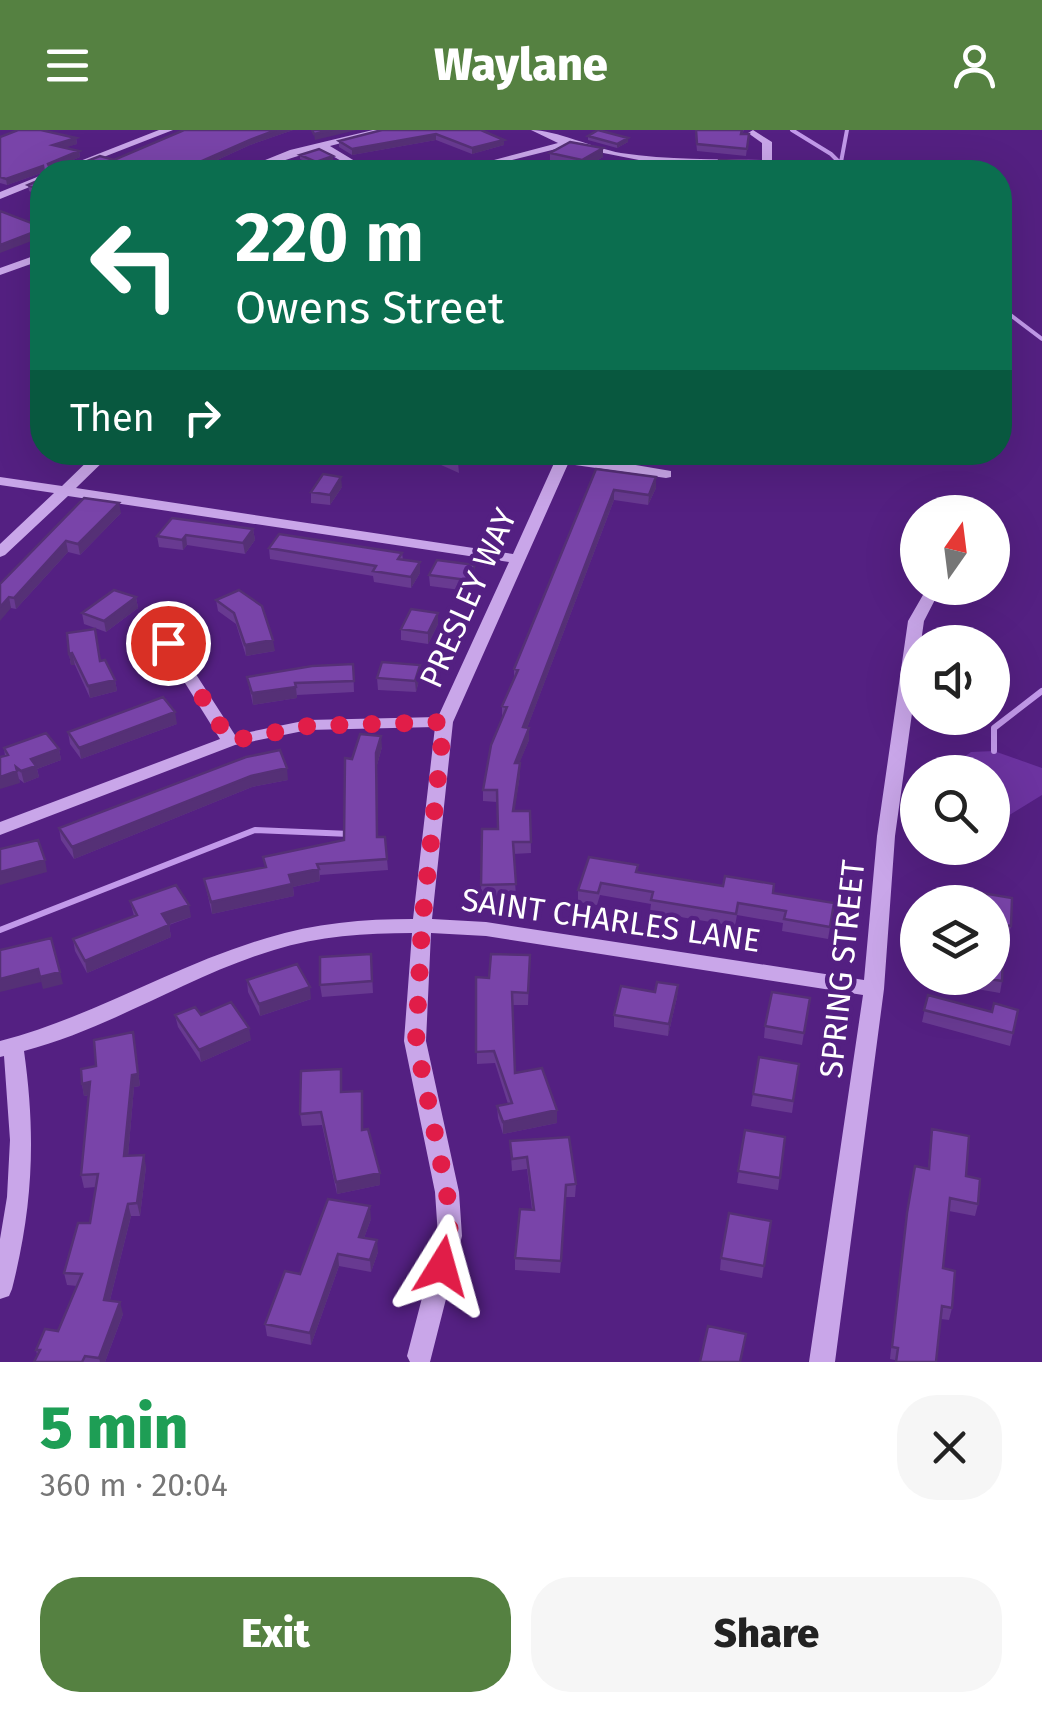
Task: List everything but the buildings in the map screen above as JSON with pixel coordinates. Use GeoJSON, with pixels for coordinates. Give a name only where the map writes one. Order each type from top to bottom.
{"type":"FeatureCollection","features":[{"type":"Feature","properties":{"kind":"street"},"geometry":{"type":"LineString","coordinates":[[89,160],[168,130]]}},
{"type":"Feature","properties":{"kind":"street"},"geometry":{"type":"LineString","coordinates":[[276,160],[385,130]]}},
{"type":"Feature","properties":{"kind":"street"},"geometry":{"type":"LineString","coordinates":[[536,130],[564,144],[619,158],[678,160]]}},
{"type":"Feature","properties":{"kind":"street"},"geometry":{"type":"LineString","coordinates":[[753,133],[767,142],[767,160]]}},
{"type":"Feature","properties":{"kind":"street"},"geometry":{"type":"LineString","coordinates":[[501,160],[564,144]]}},
{"type":"Feature","properties":{"kind":"street"},"geometry":{"type":"LineString","coordinates":[[320,145],[347,160]]}},
{"type":"Feature","properties":{"kind":"street"},"geometry":{"type":"LineString","coordinates":[[0,196],[30,183]]}},
{"type":"Feature","properties":{"kind":"street"},"geometry":{"type":"LineString","coordinates":[[0,272],[30,261]]}},
{"type":"Feature","properties":{"kind":"street"},"geometry":{"type":"LineString","coordinates":[[0,552],[92,465]]}},
{"type":"Feature","properties":{"kind":"street","name":"PRESLEY WAY"},"geometry":{"type":"LineString","coordinates":[[420,1356],[450,1236],[447,1192],[416,1042],[422,924],[444,722],[517,559],[551,465]]}},
{"type":"Feature","properties":{"kind":"street"},"geometry":{"type":"LineString","coordinates":[[610,465],[666,474]]}},
{"type":"Feature","properties":{"kind":"street"},"geometry":{"type":"LineString","coordinates":[[0,480],[517,559]]}},
{"type":"Feature","properties":{"kind":"street","name":"SPRING STREET"},"geometry":{"type":"LineString","coordinates":[[822,1362],[874,989],[886,836],[916,621],[925,605]]}},
{"type":"Feature","properties":{"kind":"street"},"geometry":{"type":"LineString","coordinates":[[168,643],[230,741]]}},
{"type":"Feature","properties":{"kind":"street"},"geometry":{"type":"LineString","coordinates":[[0,829],[230,741],[308,726],[444,722]]}},
{"type":"Feature","properties":{"kind":"street","name":"SAINT CHARLES LANE"},"geometry":{"type":"LineString","coordinates":[[7,1047],[96,1020],[161,987],[288,938],[364,927],[422,924],[486,929],[874,989]]}},
{"type":"Feature","properties":{"kind":"street"},"geometry":{"type":"LineString","coordinates":[[0,1289],[18,1225],[23,1171],[23,1113],[7,1047]]}},
{"type":"Feature","properties":{"kind":"shaded area"},"geometry":{"type":"Polygon","coordinates":[[[994,751],[1005,755],[967,755],[994,751]]]}},
{"type":"Feature","properties":{"kind":"shaded area"},"geometry":{"type":"Polygon","coordinates":[[[1010,757],[1042,768],[1042,795],[1010,815],[1010,757]]]}},
{"type":"Feature","properties":{"kind":"waterway"},"geometry":{"type":"LineString","coordinates":[[792,130],[837,160]]}},
{"type":"Feature","properties":{"kind":"waterway"},"geometry":{"type":"LineString","coordinates":[[841,160],[847,130]]}},
{"type":"Feature","properties":{"kind":"waterway"},"geometry":{"type":"LineString","coordinates":[[1012,316],[1042,339]]}},
{"type":"Feature","properties":{"kind":"waterway"},"geometry":{"type":"LineString","coordinates":[[994,751],[994,728],[1042,691]]}},
{"type":"Feature","properties":{"kind":"waterway"},"geometry":{"type":"LineString","coordinates":[[0,930],[255,830],[350,834]]}},
{"type":"Feature","properties":{"kind":"route"},"geometry":{"type":"LineString","coordinates":[[168,643],[230,741],[308,726],[444,722],[422,924],[416,1042],[447,1192],[450,1236],[442,1266]]}}]}
